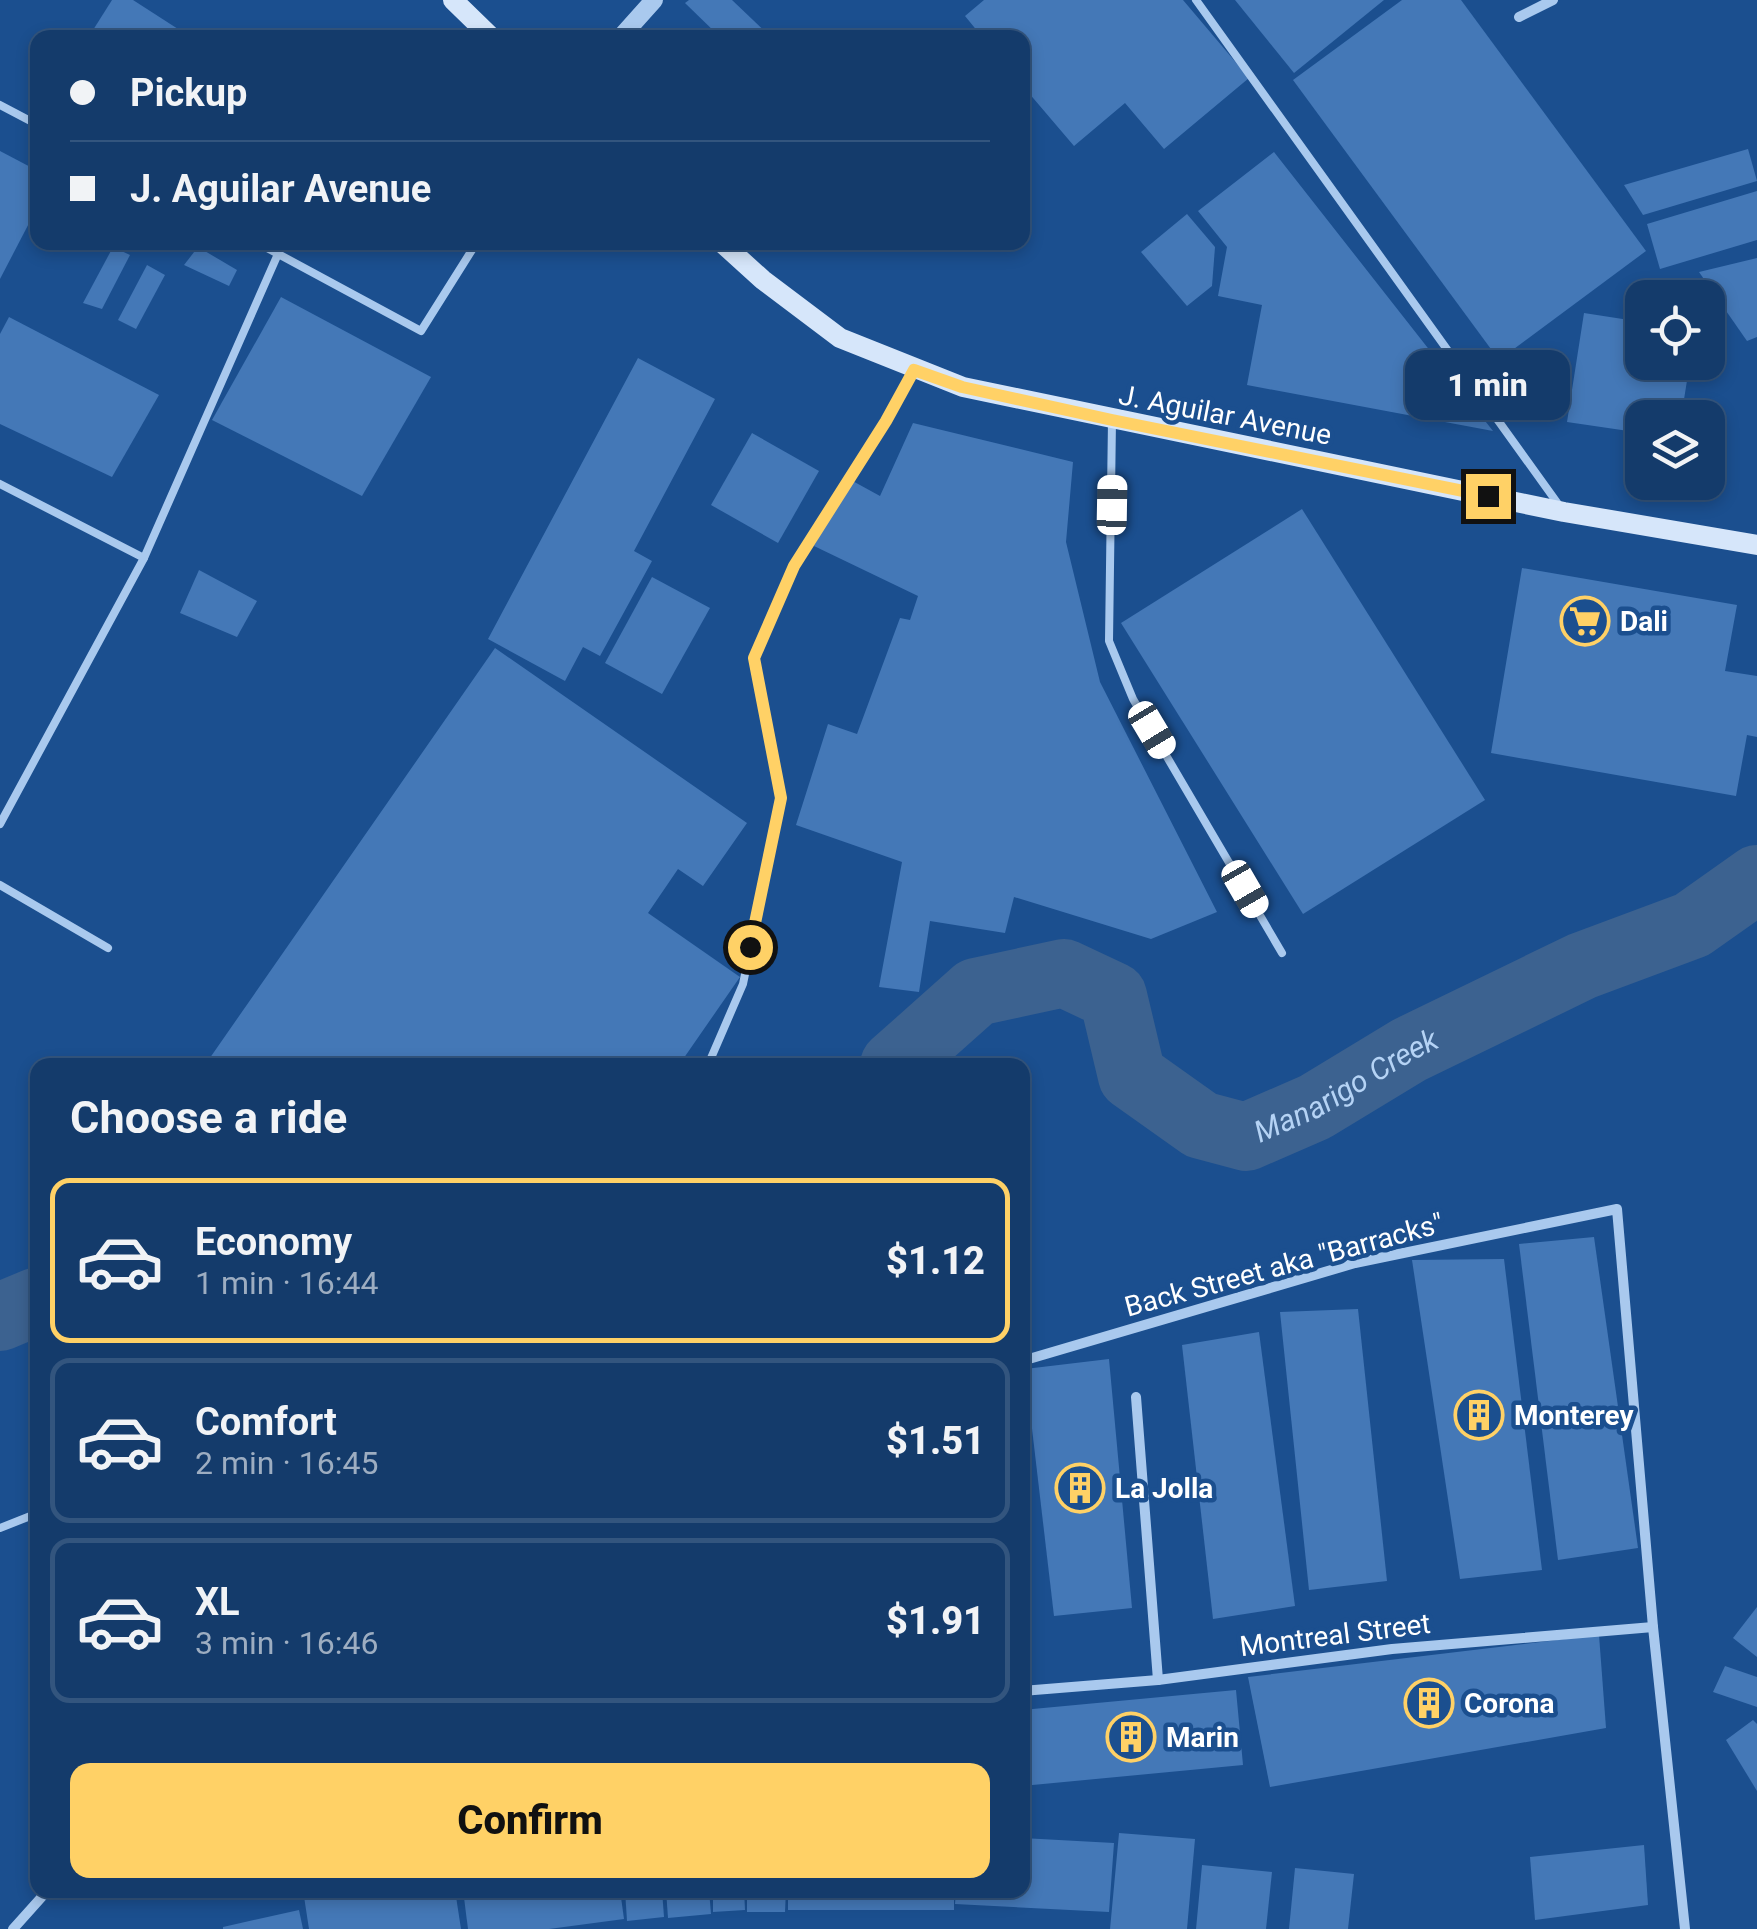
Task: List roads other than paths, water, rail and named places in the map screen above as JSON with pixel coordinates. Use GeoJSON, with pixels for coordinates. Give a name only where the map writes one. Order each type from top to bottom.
{"type":"FeatureCollection","features":[{"type":"Feature","properties":{"kind":"main road"},"geometry":{"type":"LineString","coordinates":[[453,0],[484,30]]}},
{"type":"Feature","properties":{"kind":"main road","name":"J. Aguilar Avenue"},"geometry":{"type":"LineString","coordinates":[[730,250],[762,280],[840,338],[962,387],[1564,512],[1757,545]]}},
{"type":"Feature","properties":{"kind":"street"},"geometry":{"type":"LineString","coordinates":[[627,30],[654,0]]}},
{"type":"Feature","properties":{"kind":"street"},"geometry":{"type":"LineString","coordinates":[[1519,18],[1553,0]]}},
{"type":"Feature","properties":{"kind":"street","name":"Back Street aka \"Barracks\""},"geometry":{"type":"LineString","coordinates":[[1030,1359],[1356,1263],[1617,1209],[1653,1627]]}},
{"type":"Feature","properties":{"kind":"street"},"geometry":{"type":"LineString","coordinates":[[1136,1398],[1158,1680]]}},
{"type":"Feature","properties":{"kind":"street"},"geometry":{"type":"LineString","coordinates":[[1653,1627],[1685,1929]]}},
{"type":"Feature","properties":{"kind":"street","name":"Montreal Street"},"geometry":{"type":"LineString","coordinates":[[1030,1690],[1158,1680],[1392,1649],[1653,1627]]}},
{"type":"Feature","properties":{"kind":"street"},"geometry":{"type":"LineString","coordinates":[[13,1929],[41,1898]]}},
{"type":"Feature","properties":{"kind":"lane"},"geometry":{"type":"LineString","coordinates":[[1196,0],[1564,512]]}},
{"type":"Feature","properties":{"kind":"lane"},"geometry":{"type":"LineString","coordinates":[[0,105],[30,121]]}},
{"type":"Feature","properties":{"kind":"lane"},"geometry":{"type":"LineString","coordinates":[[271,250],[421,332],[471,250]]}},
{"type":"Feature","properties":{"kind":"lane"},"geometry":{"type":"LineString","coordinates":[[0,824],[144,558],[278,254]]}},
{"type":"Feature","properties":{"kind":"lane"},"geometry":{"type":"LineString","coordinates":[[711,1058],[743,984],[781,798],[754,658],[794,566],[914,370]]}},
{"type":"Feature","properties":{"kind":"lane"},"geometry":{"type":"LineString","coordinates":[[1112,420],[1109,641],[1133,699],[1282,953]]}},
{"type":"Feature","properties":{"kind":"lane"},"geometry":{"type":"LineString","coordinates":[[0,484],[144,558]]}},
{"type":"Feature","properties":{"kind":"lane"},"geometry":{"type":"LineString","coordinates":[[0,884],[108,948]]}},
{"type":"Feature","properties":{"kind":"lane"},"geometry":{"type":"LineString","coordinates":[[0,1528],[30,1516]]}},
{"type":"Feature","properties":{"kind":"waterway","name":"Manarigo Creek"},"geometry":{"type":"LineString","coordinates":[[902,1058],[976,992],[1064,973],[1113,996],[1132,1076],[1201,1125],[1246,1137],[1315,1107],[1409,1050],[1582,966],[1692,925],[1757,879]]}},
{"type":"Feature","properties":{"kind":"waterway","name":"Manarigo Creek"},"geometry":{"type":"LineString","coordinates":[[0,1317],[30,1304]]}},
{"type":"Feature","properties":{"kind":"place","name":"Dali"},"geometry":{"type":"Point","coordinates":[1585,621]}},
{"type":"Feature","properties":{"kind":"place","name":"Monterey"},"geometry":{"type":"Point","coordinates":[1479,1415]}},
{"type":"Feature","properties":{"kind":"place","name":"La Jolla"},"geometry":{"type":"Point","coordinates":[1080,1488]}},
{"type":"Feature","properties":{"kind":"place","name":"Corona"},"geometry":{"type":"Point","coordinates":[1429,1703]}},
{"type":"Feature","properties":{"kind":"place","name":"Marin"},"geometry":{"type":"Point","coordinates":[1131,1737]}}]}
